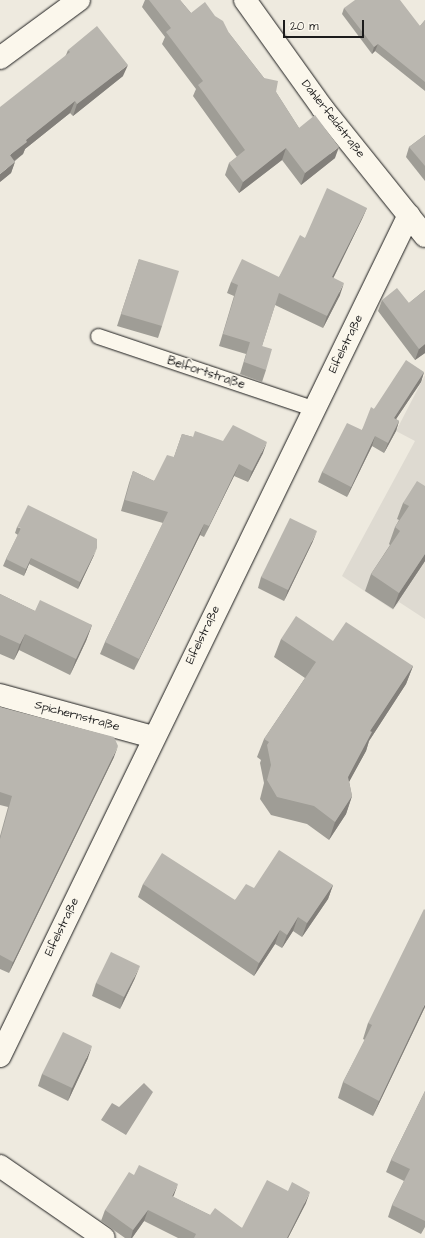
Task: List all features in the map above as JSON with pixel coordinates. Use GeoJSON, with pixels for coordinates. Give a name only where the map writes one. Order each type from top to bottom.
{"type":"FeatureCollection","features":[{"type":"Feature","properties":{"kind":"street"},"geometry":{"type":"LineString","coordinates":[[0,58],[79,0]]}},
{"type":"Feature","properties":{"kind":"street","name":"Dahlerfeldstraße"},"geometry":{"type":"LineString","coordinates":[[245,0],[323,109],[425,236]]}},
{"type":"Feature","properties":{"kind":"street","name":"Eifelstraße"},"geometry":{"type":"LineString","coordinates":[[0,1056],[153,737],[409,215]]}},
{"type":"Feature","properties":{"kind":"street","name":"Spichernstraße"},"geometry":{"type":"LineString","coordinates":[[0,695],[153,737]]}},
{"type":"Feature","properties":{"kind":"street"},"geometry":{"type":"LineString","coordinates":[[0,1166],[104,1238]]}},
{"type":"Feature","properties":{"kind":"lane","name":"Belfortstraße"},"geometry":{"type":"LineString","coordinates":[[98,336],[314,408]]}},
{"type":"Feature","properties":{"kind":"shaded area"},"geometry":{"type":"Polygon","coordinates":[[[425,375],[425,619],[399,602],[393,610],[342,576],[415,441],[396,431],[425,375]]]}},
{"type":"Feature","properties":{"kind":"shaded area"},"geometry":{"type":"Polygon","coordinates":[[[144,1083],[153,1092],[126,1135],[101,1120],[112,1103],[119,1107],[144,1083]]]}},
{"type":"Feature","properties":{"kind":"building"},"geometry":{"type":"Polygon","coordinates":[[[149,0],[180,0],[191,13],[205,2],[215,16],[223,21],[229,33],[264,78],[278,81],[276,92],[299,128],[315,115],[339,147],[305,173],[286,148],[243,182],[229,163],[245,150],[198,85],[203,81],[166,32],[171,28],[149,0]]]}},
{"type":"Feature","properties":{"kind":"building"},"geometry":{"type":"Polygon","coordinates":[[[355,0],[400,0],[420,26],[425,20],[425,82],[378,44],[374,47],[344,8],[355,0]]]}},
{"type":"Feature","properties":{"kind":"building"},"geometry":{"type":"Polygon","coordinates":[[[97,26],[128,65],[77,104],[75,101],[26,140],[27,142],[10,155],[15,162],[0,174],[0,107],[70,52],[68,50],[97,26]]]}},
{"type":"Feature","properties":{"kind":"building"},"geometry":{"type":"Polygon","coordinates":[[[425,135],[425,166],[409,147],[425,135]]]}},
{"type":"Feature","properties":{"kind":"building"},"geometry":{"type":"Polygon","coordinates":[[[327,188],[367,208],[332,277],[344,283],[327,316],[279,293],[262,346],[272,349],[266,370],[244,362],[250,342],[223,334],[238,285],[231,282],[242,259],[279,277],[300,235],[305,238],[327,188]]]}},
{"type":"Feature","properties":{"kind":"building"},"geometry":{"type":"Polygon","coordinates":[[[139,259],[179,271],[162,326],[121,314],[139,259]]]}},
{"type":"Feature","properties":{"kind":"building"},"geometry":{"type":"Polygon","coordinates":[[[397,288],[409,303],[425,290],[425,344],[419,349],[382,300],[397,288]]]}},
{"type":"Feature","properties":{"kind":"building"},"geometry":{"type":"Polygon","coordinates":[[[406,360],[424,372],[394,418],[399,421],[388,443],[375,436],[351,487],[322,472],[347,423],[362,430],[371,407],[374,409],[406,360]]]}},
{"type":"Feature","properties":{"kind":"building"},"geometry":{"type":"Polygon","coordinates":[[[233,425],[267,442],[252,471],[239,464],[209,526],[204,524],[139,659],[105,642],[168,512],[125,500],[133,471],[154,481],[167,455],[174,457],[182,434],[193,437],[195,431],[223,441],[233,425]]]}},
{"type":"Feature","properties":{"kind":"building"},"geometry":{"type":"Polygon","coordinates":[[[417,481],[425,486],[425,554],[399,593],[371,574],[400,531],[395,527],[409,506],[403,503],[417,481]]]}},
{"type":"Feature","properties":{"kind":"building"},"geometry":{"type":"Polygon","coordinates":[[[28,505],[97,539],[97,548],[80,582],[31,558],[26,569],[6,559],[21,528],[17,527],[28,505]]]}},
{"type":"Feature","properties":{"kind":"building"},"geometry":{"type":"Polygon","coordinates":[[[290,518],[317,531],[288,590],[261,577],[290,518]]]}},
{"type":"Feature","properties":{"kind":"building"},"geometry":{"type":"Polygon","coordinates":[[[0,594],[35,611],[40,600],[92,625],[76,659],[25,634],[20,644],[0,635],[0,594]]]}},
{"type":"Feature","properties":{"kind":"building"},"geometry":{"type":"Polygon","coordinates":[[[296,616],[333,641],[346,622],[413,666],[370,731],[372,732],[348,777],[352,796],[335,822],[314,806],[277,797],[267,780],[271,765],[267,745],[269,742],[264,739],[316,662],[281,639],[296,616]]]}},
{"type":"Feature","properties":{"kind":"building"},"geometry":{"type":"Polygon","coordinates":[[[0,707],[114,737],[118,746],[13,962],[0,955],[0,839],[12,796],[0,792],[0,707]]]}},
{"type":"Feature","properties":{"kind":"building"},"geometry":{"type":"Polygon","coordinates":[[[279,850],[333,885],[307,923],[298,917],[287,935],[280,930],[259,963],[143,884],[162,853],[235,900],[246,884],[254,888],[279,850]]]}},
{"type":"Feature","properties":{"kind":"building"},"geometry":{"type":"Polygon","coordinates":[[[424,909],[425,1004],[379,1101],[343,1082],[372,1025],[368,1023],[424,909]]]}},
{"type":"Feature","properties":{"kind":"building"},"geometry":{"type":"Polygon","coordinates":[[[111,952],[140,966],[124,997],[96,983],[111,952]]]}},
{"type":"Feature","properties":{"kind":"building"},"geometry":{"type":"Polygon","coordinates":[[[63,1032],[92,1046],[72,1088],[42,1074],[63,1032]]]}},
{"type":"Feature","properties":{"kind":"building"},"geometry":{"type":"Polygon","coordinates":[[[425,1091],[425,1221],[392,1205],[410,1169],[391,1160],[425,1091]]]}},
{"type":"Feature","properties":{"kind":"building"},"geometry":{"type":"Polygon","coordinates":[[[139,1165],[178,1184],[172,1196],[210,1215],[215,1208],[242,1228],[267,1180],[288,1191],[292,1182],[310,1192],[287,1238],[194,1238],[196,1234],[148,1210],[133,1230],[105,1210],[129,1172],[134,1175],[139,1165]]]}}]}
